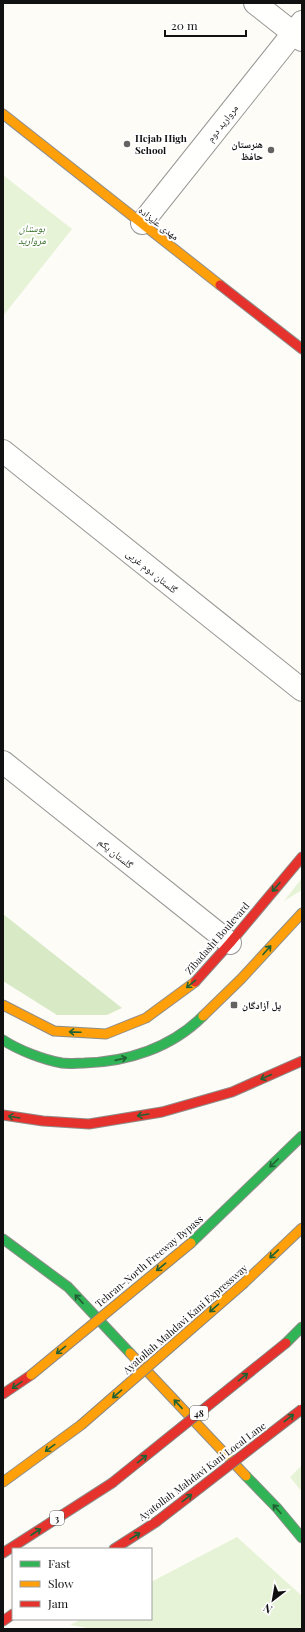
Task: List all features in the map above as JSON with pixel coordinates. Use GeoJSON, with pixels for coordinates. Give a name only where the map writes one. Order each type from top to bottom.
{"type":"FeatureCollection","features":[{"type":"Feature","properties":{"kind":"main road","name":"مهدی علیزاده"},"geometry":{"type":"LineString","coordinates":[[3,114],[302,349]]}},
{"type":"Feature","properties":{"kind":"main road","name":"Zibadasht Boulevard"},"geometry":{"type":"LineString","coordinates":[[3,1005],[54,1032],[106,1034],[146,1018],[194,983],[230,943],[302,857]]}},
{"type":"Feature","properties":{"kind":"main road"},"geometry":{"type":"LineString","coordinates":[[3,1040],[16,1048],[63,1063],[106,1062],[138,1055],[170,1041],[197,1022],[241,979],[302,913]]}},
{"type":"Feature","properties":{"kind":"main road"},"geometry":{"type":"LineString","coordinates":[[3,1115],[43,1121],[89,1124],[162,1112],[232,1092],[302,1061]]}},
{"type":"Feature","properties":{"kind":"main road","name":"Tehran-North Freeway Bypass"},"geometry":{"type":"LineString","coordinates":[[3,1394],[31,1375],[191,1243],[302,1136]]}},
{"type":"Feature","properties":{"kind":"main road","name":"Ayatollah Mahdavi Kani Expressway"},"geometry":{"type":"LineString","coordinates":[[3,1482],[81,1425],[244,1282],[302,1228]]}},
{"type":"Feature","properties":{"kind":"main road"},"geometry":{"type":"LineString","coordinates":[[3,1239],[68,1287],[277,1508],[302,1538]]}},
{"type":"Feature","properties":{"kind":"main road","name":"48"},"geometry":{"type":"LineString","coordinates":[[112,1483],[286,1343],[302,1327]]}},
{"type":"Feature","properties":{"kind":"main road","name":"Ayatollah Mahdavi Kani Local Lane"},"geometry":{"type":"LineString","coordinates":[[116,1548],[156,1522],[302,1408]]}},
{"type":"Feature","properties":{"kind":"main road","name":"3"},"geometry":{"type":"LineString","coordinates":[[3,1553],[112,1483]]}},
{"type":"Feature","properties":{"kind":"main road"},"geometry":{"type":"LineString","coordinates":[[3,1621],[12,1615]]}},
{"type":"Feature","properties":{"kind":"street"},"geometry":{"type":"LineString","coordinates":[[255,3],[299,32]]}},
{"type":"Feature","properties":{"kind":"street","name":"مروارید دوم"},"geometry":{"type":"LineString","coordinates":[[142,223],[299,32]]}},
{"type":"Feature","properties":{"kind":"street","name":"گلستان دوم غربی"},"geometry":{"type":"LineString","coordinates":[[3,451],[302,690]]}},
{"type":"Feature","properties":{"kind":"street","name":"گلستان یکم"},"geometry":{"type":"LineString","coordinates":[[3,762],[230,943]]}},
{"type":"Feature","properties":{"kind":"green space","name":"بوستان مروارید"},"geometry":{"type":"Polygon","coordinates":[[[3,175],[72,229],[3,316],[3,175]]]}},
{"type":"Feature","properties":{"kind":"green space"},"geometry":{"type":"Polygon","coordinates":[[[302,878],[302,890],[284,901],[302,878]]]}},
{"type":"Feature","properties":{"kind":"green space"},"geometry":{"type":"Polygon","coordinates":[[[3,914],[122,1008],[107,1015],[57,1015],[3,981],[3,914]]]}},
{"type":"Feature","properties":{"kind":"green space"},"geometry":{"type":"Polygon","coordinates":[[[302,1465],[302,1492],[290,1477],[302,1465]]]}},
{"type":"Feature","properties":{"kind":"green space"},"geometry":{"type":"Polygon","coordinates":[[[237,1537],[302,1596],[302,1629],[94,1629],[70,1625],[80,1620],[152,1620],[152,1581],[237,1537]]]}},
{"type":"Feature","properties":{"kind":"traffic: fast"},"geometry":{"type":"LineString","coordinates":[[3,1040],[24,1051],[55,1062],[100,1062],[132,1056],[163,1045],[177,1037],[203,1016]]}},
{"type":"Feature","properties":{"kind":"traffic: fast"},"geometry":{"type":"LineString","coordinates":[[191,1243],[302,1136]]}},
{"type":"Feature","properties":{"kind":"traffic: fast"},"geometry":{"type":"LineString","coordinates":[[3,1239],[68,1287],[130,1353]]}},
{"type":"Feature","properties":{"kind":"traffic: fast"},"geometry":{"type":"LineString","coordinates":[[286,1343],[302,1327]]}},
{"type":"Feature","properties":{"kind":"traffic: fast"},"geometry":{"type":"LineString","coordinates":[[246,1476],[277,1508],[302,1538]]}},
{"type":"Feature","properties":{"kind":"traffic: slow"},"geometry":{"type":"LineString","coordinates":[[3,114],[220,285]]}},
{"type":"Feature","properties":{"kind":"traffic: slow"},"geometry":{"type":"LineString","coordinates":[[203,1016],[241,979],[302,913]]}},
{"type":"Feature","properties":{"kind":"traffic: slow"},"geometry":{"type":"LineString","coordinates":[[3,1005],[54,1031],[106,1034],[146,1018],[195,982]]}},
{"type":"Feature","properties":{"kind":"traffic: slow"},"geometry":{"type":"LineString","coordinates":[[244,1283],[302,1228]]}},
{"type":"Feature","properties":{"kind":"traffic: slow"},"geometry":{"type":"LineString","coordinates":[[31,1375],[191,1243]]}},
{"type":"Feature","properties":{"kind":"traffic: slow"},"geometry":{"type":"LineString","coordinates":[[81,1425],[244,1283]]}},
{"type":"Feature","properties":{"kind":"traffic: slow"},"geometry":{"type":"LineString","coordinates":[[130,1353],[246,1476]]}},
{"type":"Feature","properties":{"kind":"traffic: slow"},"geometry":{"type":"LineString","coordinates":[[3,1482],[81,1425]]}},
{"type":"Feature","properties":{"kind":"traffic: jam"},"geometry":{"type":"LineString","coordinates":[[220,285],[302,349]]}},
{"type":"Feature","properties":{"kind":"traffic: jam"},"geometry":{"type":"LineString","coordinates":[[195,982],[230,943],[302,857]]}},
{"type":"Feature","properties":{"kind":"traffic: jam"},"geometry":{"type":"LineString","coordinates":[[3,1115],[43,1121],[89,1124],[162,1112],[232,1092],[302,1061]]}},
{"type":"Feature","properties":{"kind":"traffic: jam"},"geometry":{"type":"LineString","coordinates":[[112,1483],[286,1343]]}},
{"type":"Feature","properties":{"kind":"traffic: jam"},"geometry":{"type":"LineString","coordinates":[[3,1394],[31,1375]]}},
{"type":"Feature","properties":{"kind":"traffic: jam"},"geometry":{"type":"LineString","coordinates":[[156,1522],[302,1409]]}},
{"type":"Feature","properties":{"kind":"traffic: jam"},"geometry":{"type":"LineString","coordinates":[[3,1553],[112,1483]]}},
{"type":"Feature","properties":{"kind":"traffic: jam"},"geometry":{"type":"LineString","coordinates":[[116,1548],[156,1522]]}},
{"type":"Feature","properties":{"kind":"traffic: jam"},"geometry":{"type":"LineString","coordinates":[[3,1621],[12,1615]]}},
{"type":"Feature","properties":{"kind":"place","name":"Hejab High School"},"geometry":{"type":"Point","coordinates":[127,144]}},
{"type":"Feature","properties":{"kind":"place","name":"هنرستان حافظ"},"geometry":{"type":"Point","coordinates":[271,150]}},
{"type":"Feature","properties":{"kind":"place","name":"پل آزادگان"},"geometry":{"type":"Point","coordinates":[234,1005]}}]}
